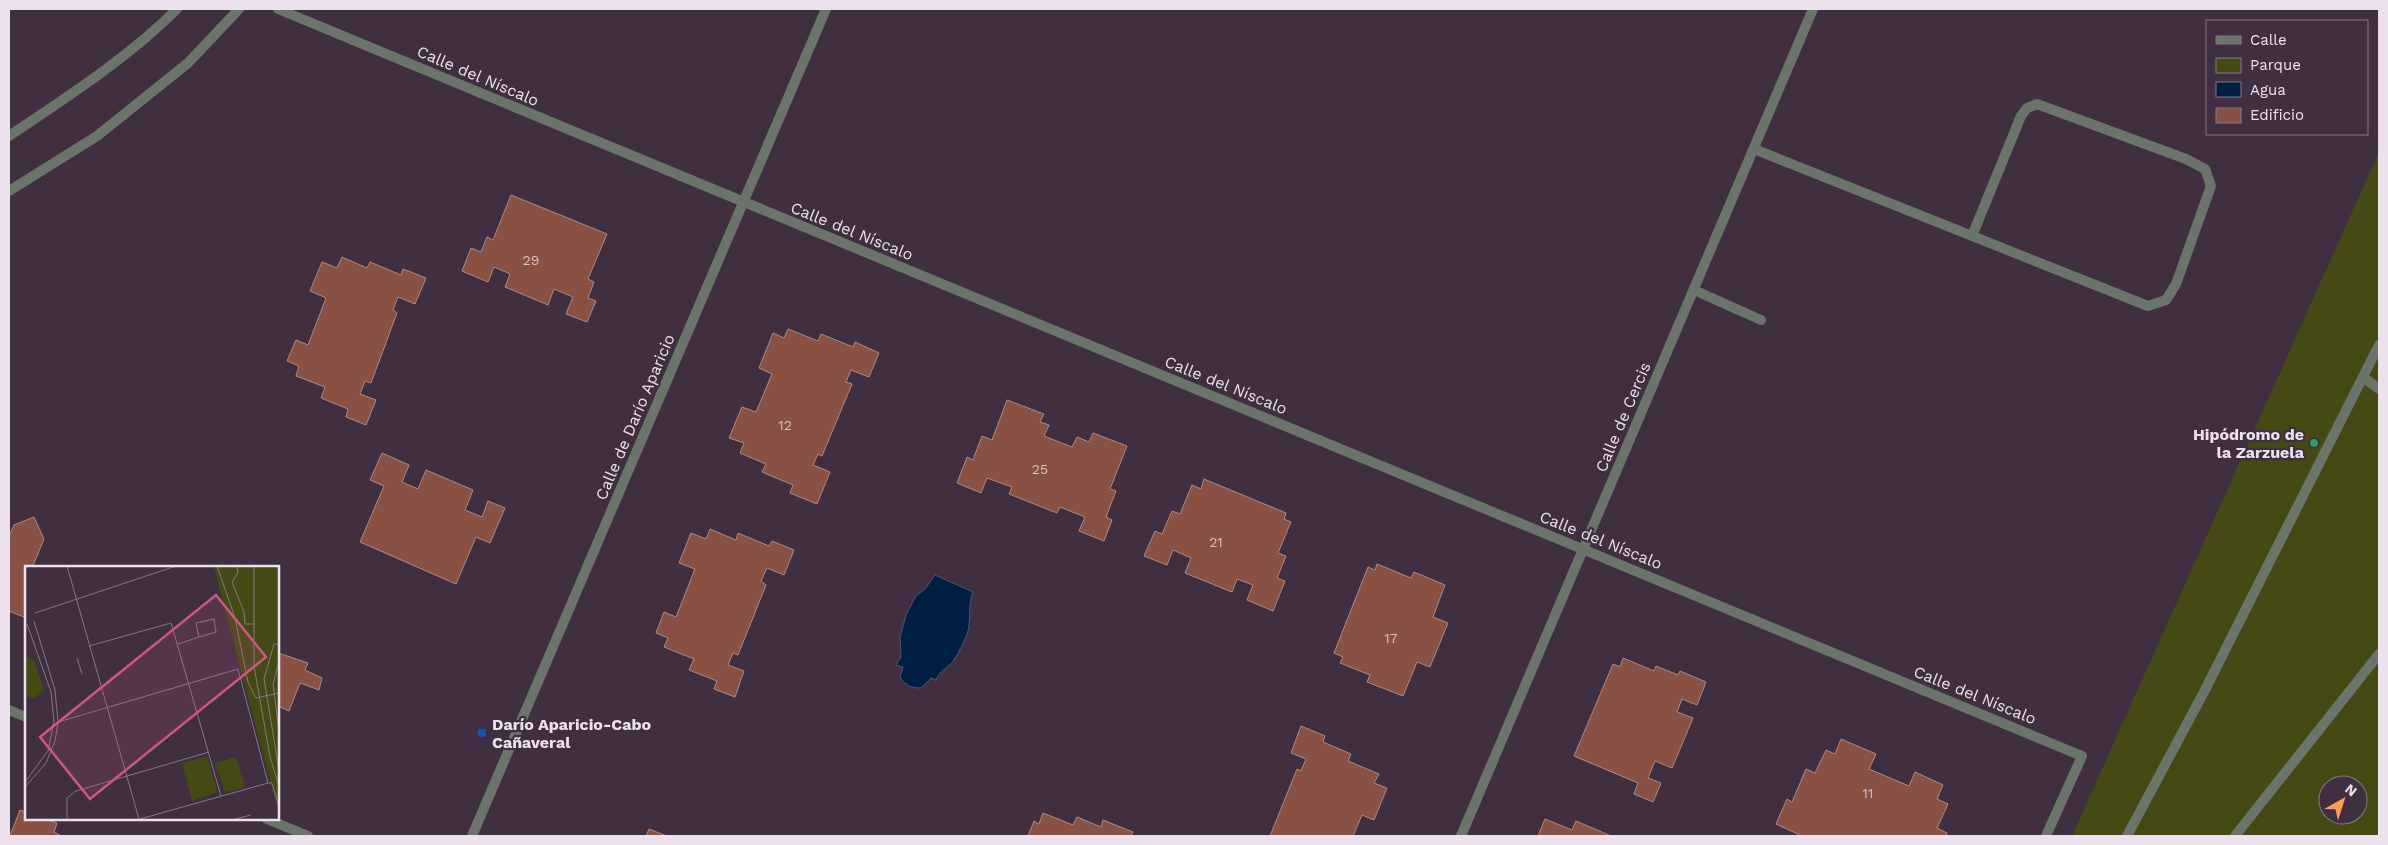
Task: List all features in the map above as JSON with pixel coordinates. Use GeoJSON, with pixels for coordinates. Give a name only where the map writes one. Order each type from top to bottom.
{"type":"FeatureCollection","features":[{"type":"Feature","properties":{"kind":"street"},"geometry":{"type":"LineString","coordinates":[[9,136],[71,95],[155,31],[177,9]]}},
{"type":"Feature","properties":{"kind":"street"},"geometry":{"type":"LineString","coordinates":[[9,191],[97,136],[188,63],[239,9]]}},
{"type":"Feature","properties":{"kind":"street","name":"Calle del Níscalo"},"geometry":{"type":"LineString","coordinates":[[278,9],[2082,756],[2046,836]]}},
{"type":"Feature","properties":{"kind":"street","name":"Calle de Darío Aparicio"},"geometry":{"type":"LineString","coordinates":[[472,836],[826,9]]}},
{"type":"Feature","properties":{"kind":"street","name":"Calle de Cercis"},"geometry":{"type":"LineString","coordinates":[[1461,836],[1813,9]]}},
{"type":"Feature","properties":{"kind":"street"},"geometry":{"type":"LineString","coordinates":[[1754,149],[1972,236],[2148,306],[2166,300],[2176,284],[2211,186],[2205,169],[2186,159],[2036,104],[2027,108],[2021,116],[1972,236]]}},
{"type":"Feature","properties":{"kind":"street"},"geometry":{"type":"LineString","coordinates":[[1694,290],[1761,320]]}},
{"type":"Feature","properties":{"kind":"street"},"geometry":{"type":"LineString","coordinates":[[2127,836],[2205,690],[2379,345]]}},
{"type":"Feature","properties":{"kind":"street"},"geometry":{"type":"LineString","coordinates":[[2363,377],[2379,389]]}},
{"type":"Feature","properties":{"kind":"street"},"geometry":{"type":"LineString","coordinates":[[2236,836],[2379,654]]}},
{"type":"Feature","properties":{"kind":"street"},"geometry":{"type":"LineString","coordinates":[[9,710],[25,717]]}},
{"type":"Feature","properties":{"kind":"street"},"geometry":{"type":"LineString","coordinates":[[268,820],[308,836]]}},
{"type":"Feature","properties":{"kind":"green space","name":"Hipódromo de la Zarzuela"},"geometry":{"type":"Polygon","coordinates":[[[2379,152],[2379,836],[2072,836],[2379,152]]]}},
{"type":"Feature","properties":{"kind":"water"},"geometry":{"type":"Polygon","coordinates":[[[935,575],[973,592],[968,631],[954,660],[939,674],[936,680],[931,678],[921,688],[914,688],[902,680],[900,677],[903,667],[896,665],[901,657],[900,637],[906,615],[916,596],[925,589],[935,575]]]}},
{"type":"Feature","properties":{"kind":"building"},"geometry":{"type":"Polygon","coordinates":[[[511,195],[607,234],[588,279],[594,282],[588,298],[596,301],[587,322],[566,314],[573,297],[554,289],[548,305],[505,287],[510,274],[494,267],[488,282],[462,271],[471,248],[481,252],[487,237],[493,240],[511,195]]]}},
{"type":"Feature","properties":{"kind":"building"},"geometry":{"type":"Polygon","coordinates":[[[342,257],[367,268],[370,262],[401,275],[403,269],[426,278],[415,304],[398,297],[393,310],[397,313],[371,383],[365,381],[360,394],[376,400],[366,425],[346,417],[348,409],[321,398],[325,387],[296,376],[299,366],[287,361],[296,340],[308,345],[326,298],[310,291],[322,262],[337,268],[342,257]]]}},
{"type":"Feature","properties":{"kind":"building"},"geometry":{"type":"Polygon","coordinates":[[[788,329],[818,341],[821,334],[853,347],[855,342],[879,353],[869,377],[851,370],[846,382],[852,384],[822,456],[818,454],[813,465],[830,472],[817,504],[790,493],[793,485],[762,472],[766,464],[740,453],[744,443],[729,438],[742,407],[756,412],[772,374],[759,368],[773,333],[784,338],[788,329]]]}},
{"type":"Feature","properties":{"kind":"building"},"geometry":{"type":"Polygon","coordinates":[[[1007,400],[1044,414],[1040,422],[1049,425],[1044,436],[1072,447],[1077,437],[1089,442],[1093,433],[1127,446],[1110,489],[1116,491],[1106,517],[1112,520],[1104,541],[1079,531],[1085,517],[1060,507],[1057,513],[1009,494],[1012,487],[987,478],[981,493],[957,483],[967,457],[973,460],[982,436],[992,440],[1007,400]]]}},
{"type":"Feature","properties":{"kind":"building"},"geometry":{"type":"Polygon","coordinates":[[[382,453],[409,465],[402,482],[418,489],[426,470],[473,490],[465,510],[482,517],[488,501],[505,508],[490,543],[476,537],[456,584],[360,542],[384,486],[370,480],[382,453]]]}},
{"type":"Feature","properties":{"kind":"building"},"geometry":{"type":"Polygon","coordinates":[[[1204,479],[1286,513],[1284,519],[1291,522],[1278,553],[1286,556],[1277,578],[1285,581],[1273,611],[1247,600],[1253,585],[1237,579],[1232,592],[1185,573],[1191,558],[1173,550],[1167,565],[1144,556],[1155,531],[1162,534],[1172,511],[1180,514],[1192,485],[1201,489],[1204,479]]]}},
{"type":"Feature","properties":{"kind":"building"},"geometry":{"type":"Polygon","coordinates":[[[34,517],[44,539],[33,566],[25,566],[25,618],[9,611],[9,536],[14,525],[34,517]]]}},
{"type":"Feature","properties":{"kind":"building"},"geometry":{"type":"Polygon","coordinates":[[[710,529],[736,540],[738,533],[769,546],[772,541],[794,550],[784,575],[767,568],[761,581],[766,585],[738,655],[733,653],[728,665],[744,671],[735,697],[714,689],[717,681],[689,670],[694,659],[664,647],[668,638],[656,633],[664,612],[676,617],[695,569],[679,563],[691,533],[706,539],[710,529]]]}},
{"type":"Feature","properties":{"kind":"building"},"geometry":{"type":"Polygon","coordinates":[[[1377,564],[1411,578],[1414,572],[1445,585],[1433,617],[1448,623],[1430,667],[1417,662],[1403,696],[1367,682],[1370,675],[1340,663],[1343,657],[1334,653],[1368,567],[1375,570],[1377,564]]]}},
{"type":"Feature","properties":{"kind":"building"},"geometry":{"type":"Polygon","coordinates":[[[279,653],[308,663],[305,670],[322,678],[319,690],[300,683],[289,711],[279,706],[279,653]]]}},
{"type":"Feature","properties":{"kind":"building"},"geometry":{"type":"Polygon","coordinates":[[[1623,658],[1654,671],[1656,666],[1678,675],[1680,671],[1706,682],[1697,705],[1682,699],[1677,712],[1693,718],[1672,768],[1655,761],[1648,778],[1661,783],[1653,802],[1634,794],[1638,783],[1574,756],[1613,664],[1620,667],[1623,658]]]}},
{"type":"Feature","properties":{"kind":"building"},"geometry":{"type":"Polygon","coordinates":[[[1301,726],[1325,736],[1323,742],[1351,754],[1348,761],[1379,774],[1374,783],[1387,788],[1374,820],[1362,815],[1353,836],[1270,836],[1297,769],[1301,771],[1306,759],[1291,753],[1301,726]]]}},
{"type":"Feature","properties":{"kind":"building"},"geometry":{"type":"Polygon","coordinates":[[[1841,739],[1876,754],[1869,769],[1909,786],[1915,772],[1943,785],[1937,799],[1948,804],[1937,828],[1947,833],[1946,836],[1802,836],[1776,824],[1787,799],[1792,802],[1806,769],[1815,773],[1826,750],[1835,754],[1841,739]]]}},
{"type":"Feature","properties":{"kind":"building"},"geometry":{"type":"Polygon","coordinates":[[[20,810],[25,812],[25,820],[47,820],[57,823],[54,832],[61,836],[10,836],[20,810]]]}},
{"type":"Feature","properties":{"kind":"building"},"geometry":{"type":"Polygon","coordinates":[[[1043,813],[1073,825],[1077,817],[1101,827],[1103,820],[1133,832],[1131,836],[1028,836],[1034,821],[1039,824],[1043,813]]]}},
{"type":"Feature","properties":{"kind":"building"},"geometry":{"type":"Polygon","coordinates":[[[1545,819],[1572,830],[1576,821],[1611,836],[1538,836],[1545,819]]]}},
{"type":"Feature","properties":{"kind":"building"},"geometry":{"type":"Polygon","coordinates":[[[649,829],[667,836],[646,836],[649,829]]]}},
{"type":"Feature","properties":{"kind":"place","name":"Hipódromo de la Zarzuela"},"geometry":{"type":"Point","coordinates":[2314,443]}},
{"type":"Feature","properties":{"kind":"place","name":"Darío Aparicio-Cabo Cañaveral"},"geometry":{"type":"Point","coordinates":[482,733]}}]}
